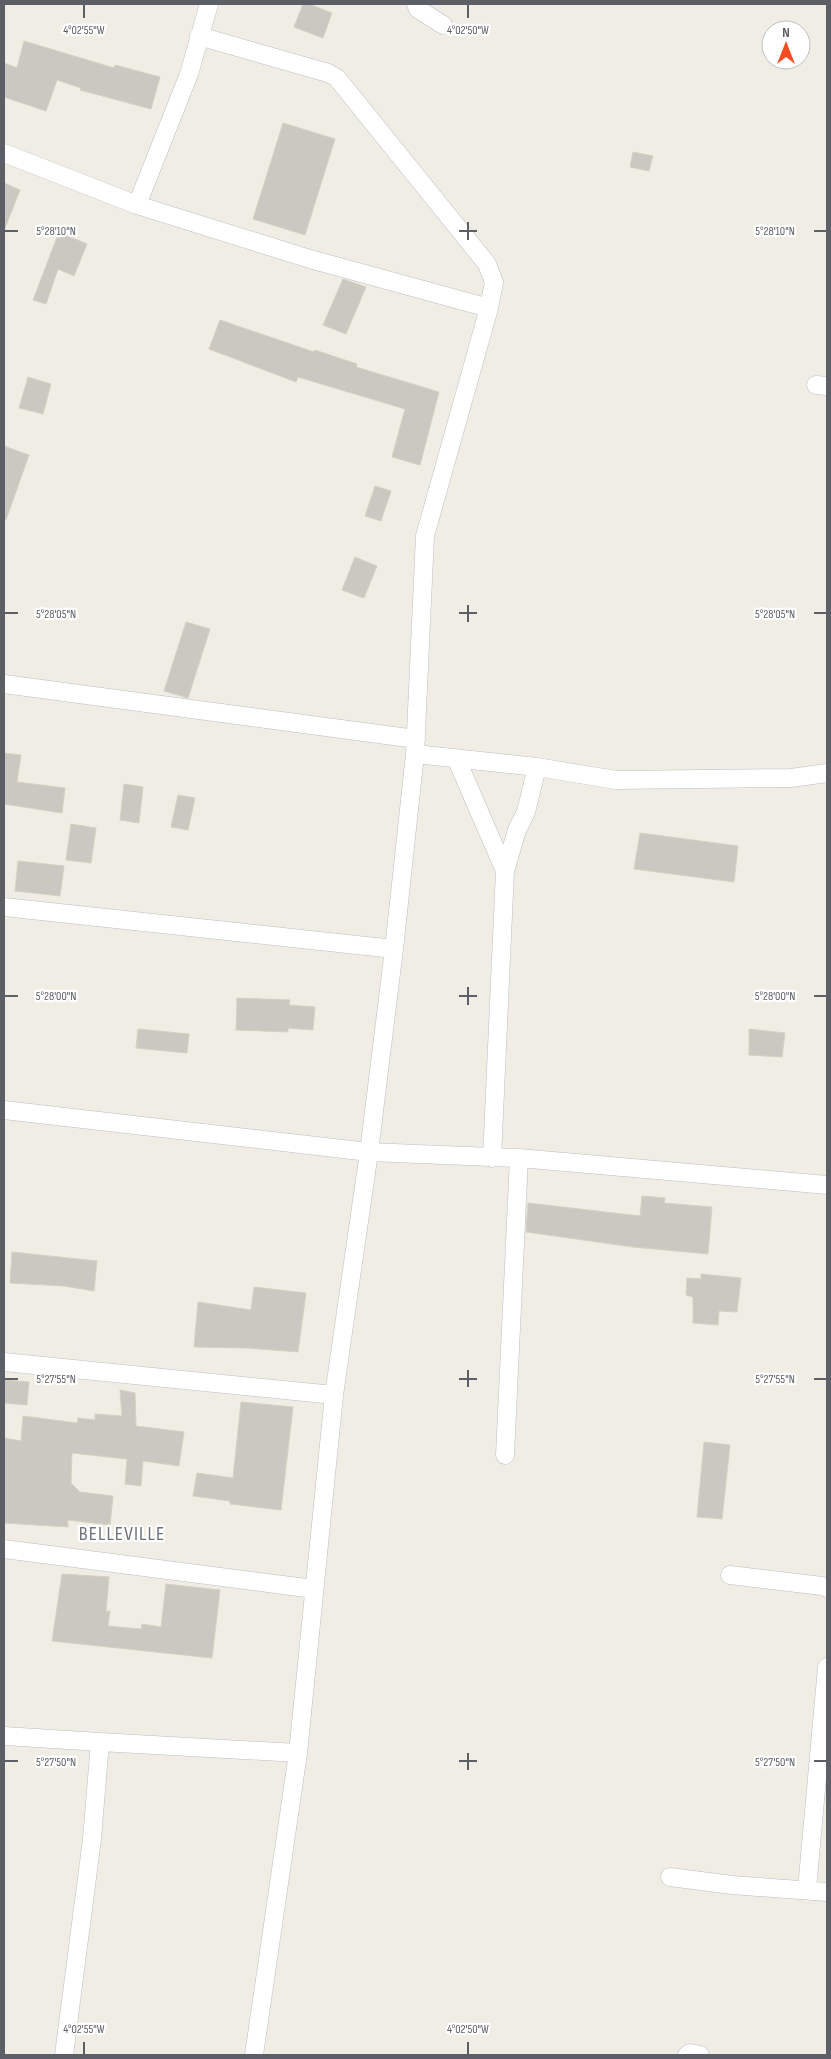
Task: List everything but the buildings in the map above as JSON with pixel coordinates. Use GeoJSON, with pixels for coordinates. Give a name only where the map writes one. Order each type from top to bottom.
{"type":"FeatureCollection","features":[{"type":"Feature","properties":{"kind":"street"},"geometry":{"type":"LineString","coordinates":[[137,205],[188,74],[209,4]]}},
{"type":"Feature","properties":{"kind":"street"},"geometry":{"type":"LineString","coordinates":[[416,4],[418,9],[443,25]]}},
{"type":"Feature","properties":{"kind":"street"},"geometry":{"type":"LineString","coordinates":[[199,36],[328,73],[336,78],[487,264],[494,282],[489,308],[425,536],[416,747],[394,949],[369,1152],[334,1396],[298,1753],[254,2055]]}},
{"type":"Feature","properties":{"kind":"street"},"geometry":{"type":"LineString","coordinates":[[4,153],[137,205],[310,259],[489,308]]}},
{"type":"Feature","properties":{"kind":"street"},"geometry":{"type":"LineString","coordinates":[[4,684],[416,747],[456,758],[537,766],[616,780],[791,778],[827,773]]}},
{"type":"Feature","properties":{"kind":"street"},"geometry":{"type":"LineString","coordinates":[[456,758],[505,871]]}},
{"type":"Feature","properties":{"kind":"street"},"geometry":{"type":"LineString","coordinates":[[492,1158],[505,871],[517,830],[526,812],[537,766]]}},
{"type":"Feature","properties":{"kind":"street"},"geometry":{"type":"LineString","coordinates":[[4,907],[394,949]]}},
{"type":"Feature","properties":{"kind":"street"},"geometry":{"type":"LineString","coordinates":[[4,1110],[369,1152],[519,1158],[827,1185]]}},
{"type":"Feature","properties":{"kind":"street"},"geometry":{"type":"LineString","coordinates":[[506,1455],[519,1158]]}},
{"type":"Feature","properties":{"kind":"street"},"geometry":{"type":"LineString","coordinates":[[4,1362],[334,1396]]}},
{"type":"Feature","properties":{"kind":"street"},"geometry":{"type":"LineString","coordinates":[[4,1548],[314,1589]]}},
{"type":"Feature","properties":{"kind":"street"},"geometry":{"type":"LineString","coordinates":[[730,1575],[827,1588]]}},
{"type":"Feature","properties":{"kind":"street"},"geometry":{"type":"LineString","coordinates":[[808,1890],[827,1667]]}},
{"type":"Feature","properties":{"kind":"street"},"geometry":{"type":"LineString","coordinates":[[4,1736],[298,1753]]}},
{"type":"Feature","properties":{"kind":"street"},"geometry":{"type":"LineString","coordinates":[[64,2055],[92,1839],[100,1742]]}},
{"type":"Feature","properties":{"kind":"street"},"geometry":{"type":"LineString","coordinates":[[670,1876],[732,1885],[827,1892]]}},
{"type":"Feature","properties":{"kind":"street"},"geometry":{"type":"LineString","coordinates":[[687,2055],[690,2053],[700,2055]]}},
{"type":"Feature","properties":{"kind":"district","name":"BELLEVILLE"},"geometry":{"type":"Point","coordinates":[122,1534]}}]}
